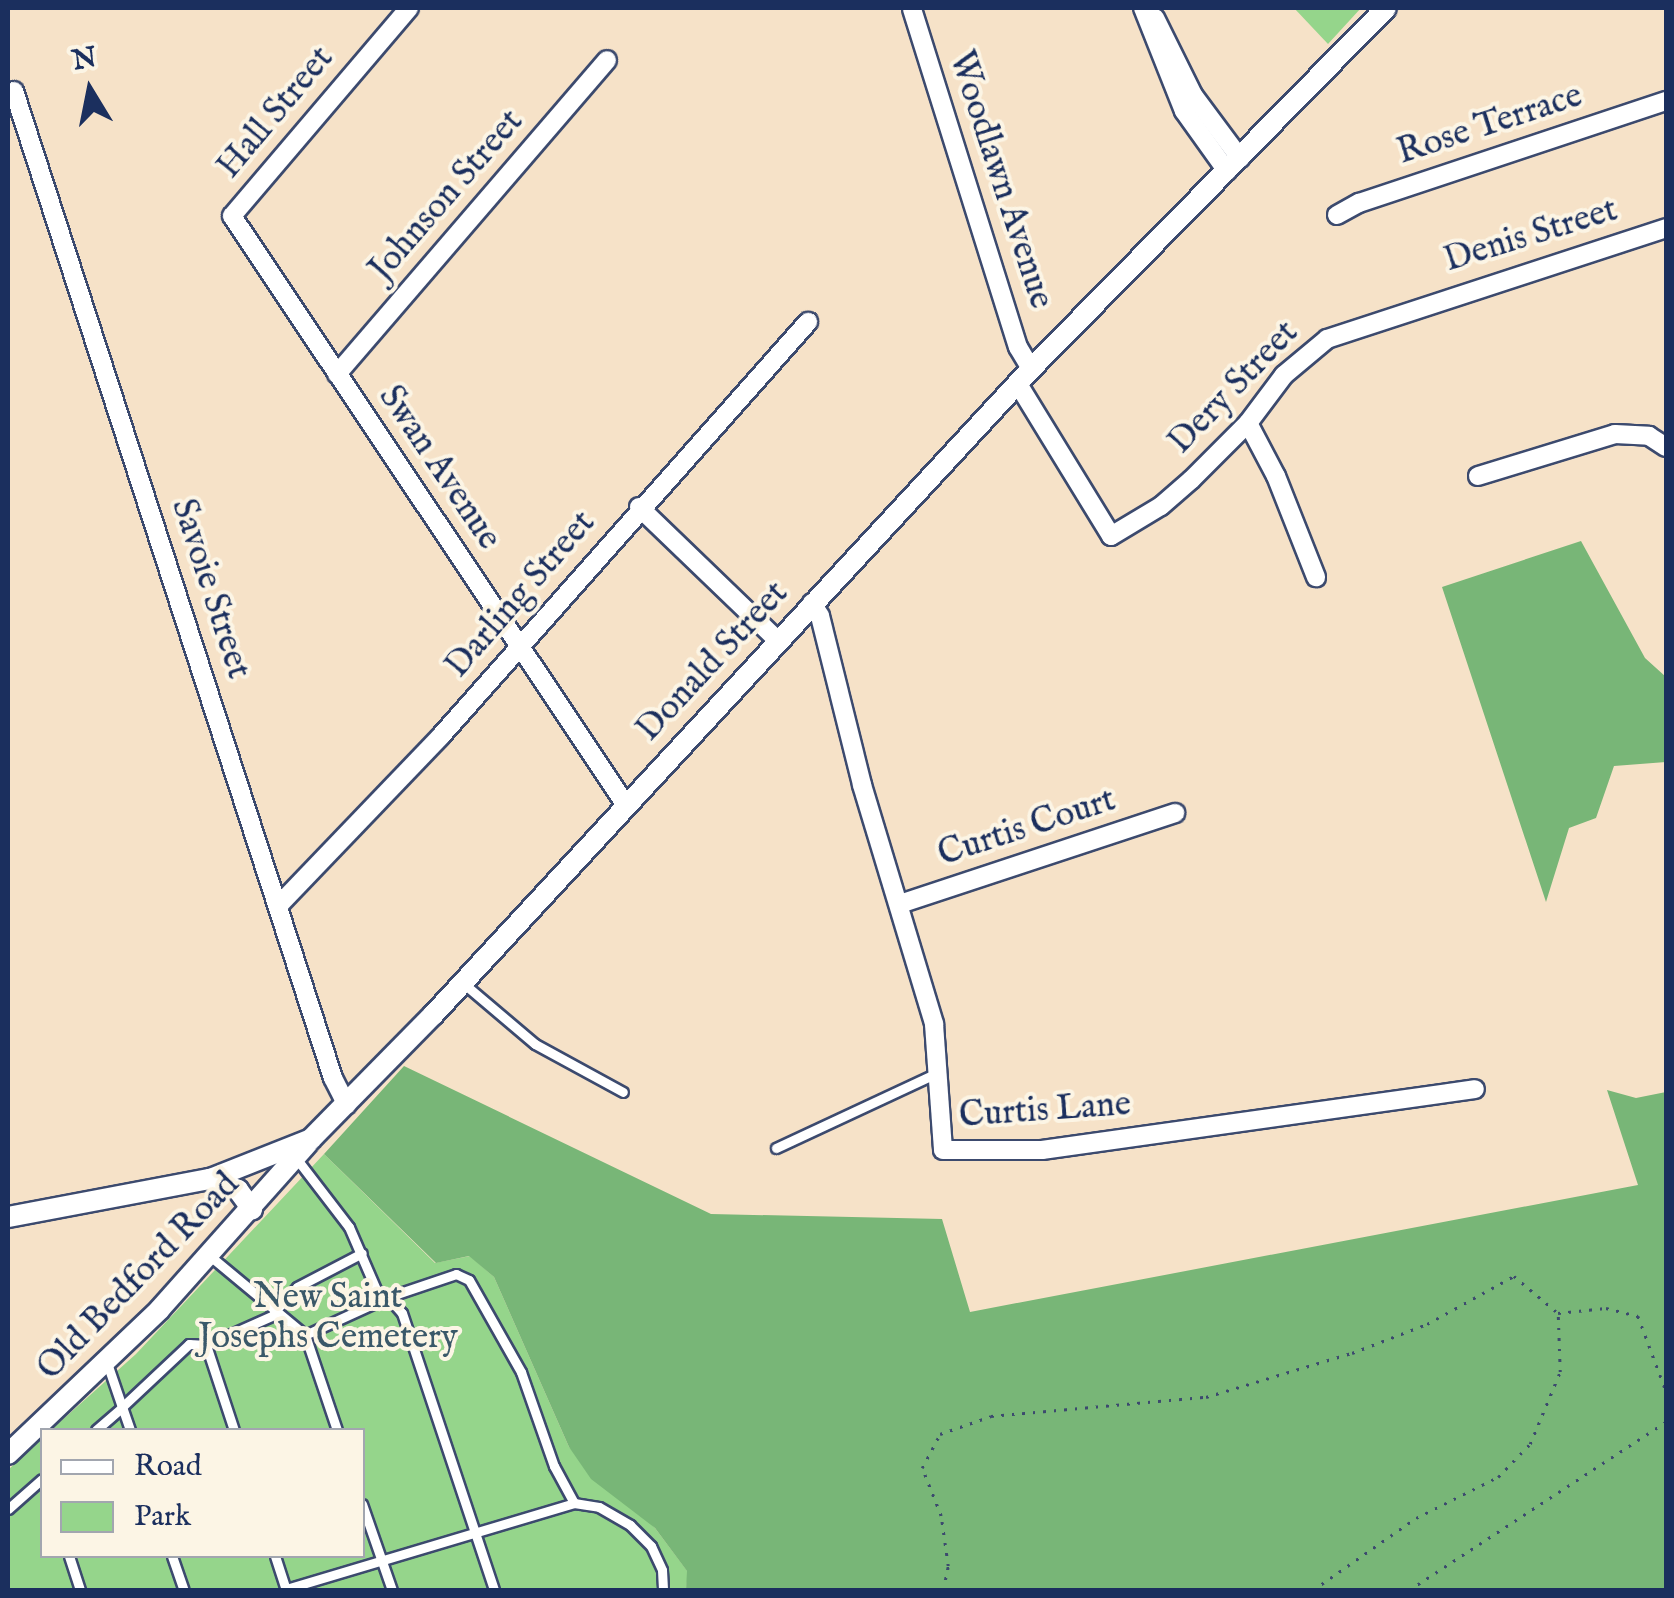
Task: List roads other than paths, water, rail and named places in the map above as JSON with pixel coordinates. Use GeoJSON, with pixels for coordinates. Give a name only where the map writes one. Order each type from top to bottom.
{"type":"FeatureCollection","features":[{"type":"Feature","properties":{"kind":"street","name":"Hall Street"},"geometry":{"type":"LineString","coordinates":[[232,216],[409,8]]}},
{"type":"Feature","properties":{"kind":"street"},"geometry":{"type":"LineString","coordinates":[[1145,8],[1234,164]]}},
{"type":"Feature","properties":{"kind":"street","name":"Donald Street"},"geometry":{"type":"LineString","coordinates":[[8,1217],[210,1179],[311,1139],[463,983],[1025,376],[1386,8]]}},
{"type":"Feature","properties":{"kind":"street","name":"Woodlawn Avenue"},"geometry":{"type":"LineString","coordinates":[[912,9],[1025,376],[1111,536]]}},
{"type":"Feature","properties":{"kind":"street","name":"Johnson Street"},"geometry":{"type":"LineString","coordinates":[[337,374],[606,60]]}},
{"type":"Feature","properties":{"kind":"street","name":"Savoie Street"},"geometry":{"type":"LineString","coordinates":[[14,90],[333,1078],[347,1105]]}},
{"type":"Feature","properties":{"kind":"street","name":"Rose Terrace"},"geometry":{"type":"LineString","coordinates":[[1337,216],[1359,203],[1666,101]]}},
{"type":"Feature","properties":{"kind":"street","name":"Swan Avenue"},"geometry":{"type":"LineString","coordinates":[[232,216],[626,805]]}},
{"type":"Feature","properties":{"kind":"street","name":"Denis Street"},"geometry":{"type":"LineString","coordinates":[[1415,307],[1666,228]]}},
{"type":"Feature","properties":{"kind":"street","name":"Dery Street"},"geometry":{"type":"LineString","coordinates":[[1111,536],[1161,506],[1248,423],[1284,375],[1327,339],[1415,307]]}},
{"type":"Feature","properties":{"kind":"street","name":"Darling Street"},"geometry":{"type":"LineString","coordinates":[[279,906],[440,737],[808,322]]}},
{"type":"Feature","properties":{"kind":"street"},"geometry":{"type":"LineString","coordinates":[[1248,423],[1276,476],[1316,577]]}},
{"type":"Feature","properties":{"kind":"street"},"geometry":{"type":"LineString","coordinates":[[1478,476],[1615,434],[1649,436],[1666,447]]}},
{"type":"Feature","properties":{"kind":"street"},"geometry":{"type":"LineString","coordinates":[[640,508],[777,640]]}},
{"type":"Feature","properties":{"kind":"street","name":"Curtis Lane"},"geometry":{"type":"LineString","coordinates":[[812,603],[820,616],[862,785],[934,1024],[942,1150],[983,1153],[1126,1140],[1475,1090]]}},
{"type":"Feature","properties":{"kind":"street","name":"Curtis Court"},"geometry":{"type":"LineString","coordinates":[[900,904],[1175,813]]}},
{"type":"Feature","properties":{"kind":"street","name":"Old Bedford Road"},"geometry":{"type":"LineString","coordinates":[[8,1454],[106,1363],[210,1256],[311,1139]]}},
{"type":"Feature","properties":{"kind":"street"},"geometry":{"type":"LineString","coordinates":[[210,1179],[238,1190],[252,1208]]}},
{"type":"Feature","properties":{"kind":"lane"},"geometry":{"type":"LineString","coordinates":[[463,983],[535,1044],[623,1092]]}},
{"type":"Feature","properties":{"kind":"lane"},"geometry":{"type":"LineString","coordinates":[[776,1148],[936,1073]]}},
{"type":"Feature","properties":{"kind":"lane"},"geometry":{"type":"LineString","coordinates":[[296,1158],[349,1227],[384,1299],[402,1313],[494,1590]]}},
{"type":"Feature","properties":{"kind":"lane"},"geometry":{"type":"LineString","coordinates":[[98,1428],[176,1353],[190,1344],[206,1345],[275,1313],[297,1287],[362,1253]]}},
{"type":"Feature","properties":{"kind":"lane"},"geometry":{"type":"LineString","coordinates":[[210,1256],[304,1335],[336,1428]]}},
{"type":"Feature","properties":{"kind":"lane"},"geometry":{"type":"LineString","coordinates":[[304,1335],[384,1299],[456,1274],[470,1280],[521,1372],[554,1466],[574,1502]]}},
{"type":"Feature","properties":{"kind":"lane"},"geometry":{"type":"LineString","coordinates":[[206,1345],[233,1428]]}},
{"type":"Feature","properties":{"kind":"lane"},"geometry":{"type":"LineString","coordinates":[[106,1363],[129,1428]]}},
{"type":"Feature","properties":{"kind":"lane"},"geometry":{"type":"LineString","coordinates":[[8,1509],[40,1481]]}},
{"type":"Feature","properties":{"kind":"lane"},"geometry":{"type":"LineString","coordinates":[[276,1558],[285,1590],[574,1502],[599,1507],[630,1525],[651,1546],[662,1570],[663,1590]]}},
{"type":"Feature","properties":{"kind":"lane"},"geometry":{"type":"LineString","coordinates":[[365,1513],[392,1590]]}},
{"type":"Feature","properties":{"kind":"lane"},"geometry":{"type":"LineString","coordinates":[[70,1558],[80,1590]]}},
{"type":"Feature","properties":{"kind":"lane"},"geometry":{"type":"LineString","coordinates":[[173,1558],[184,1590]]}},
{"type":"Feature","properties":{"kind":"park label","name":"New Saint Josephs Cemetery"},"geometry":{"type":"Point","coordinates":[328,1318]}}]}
